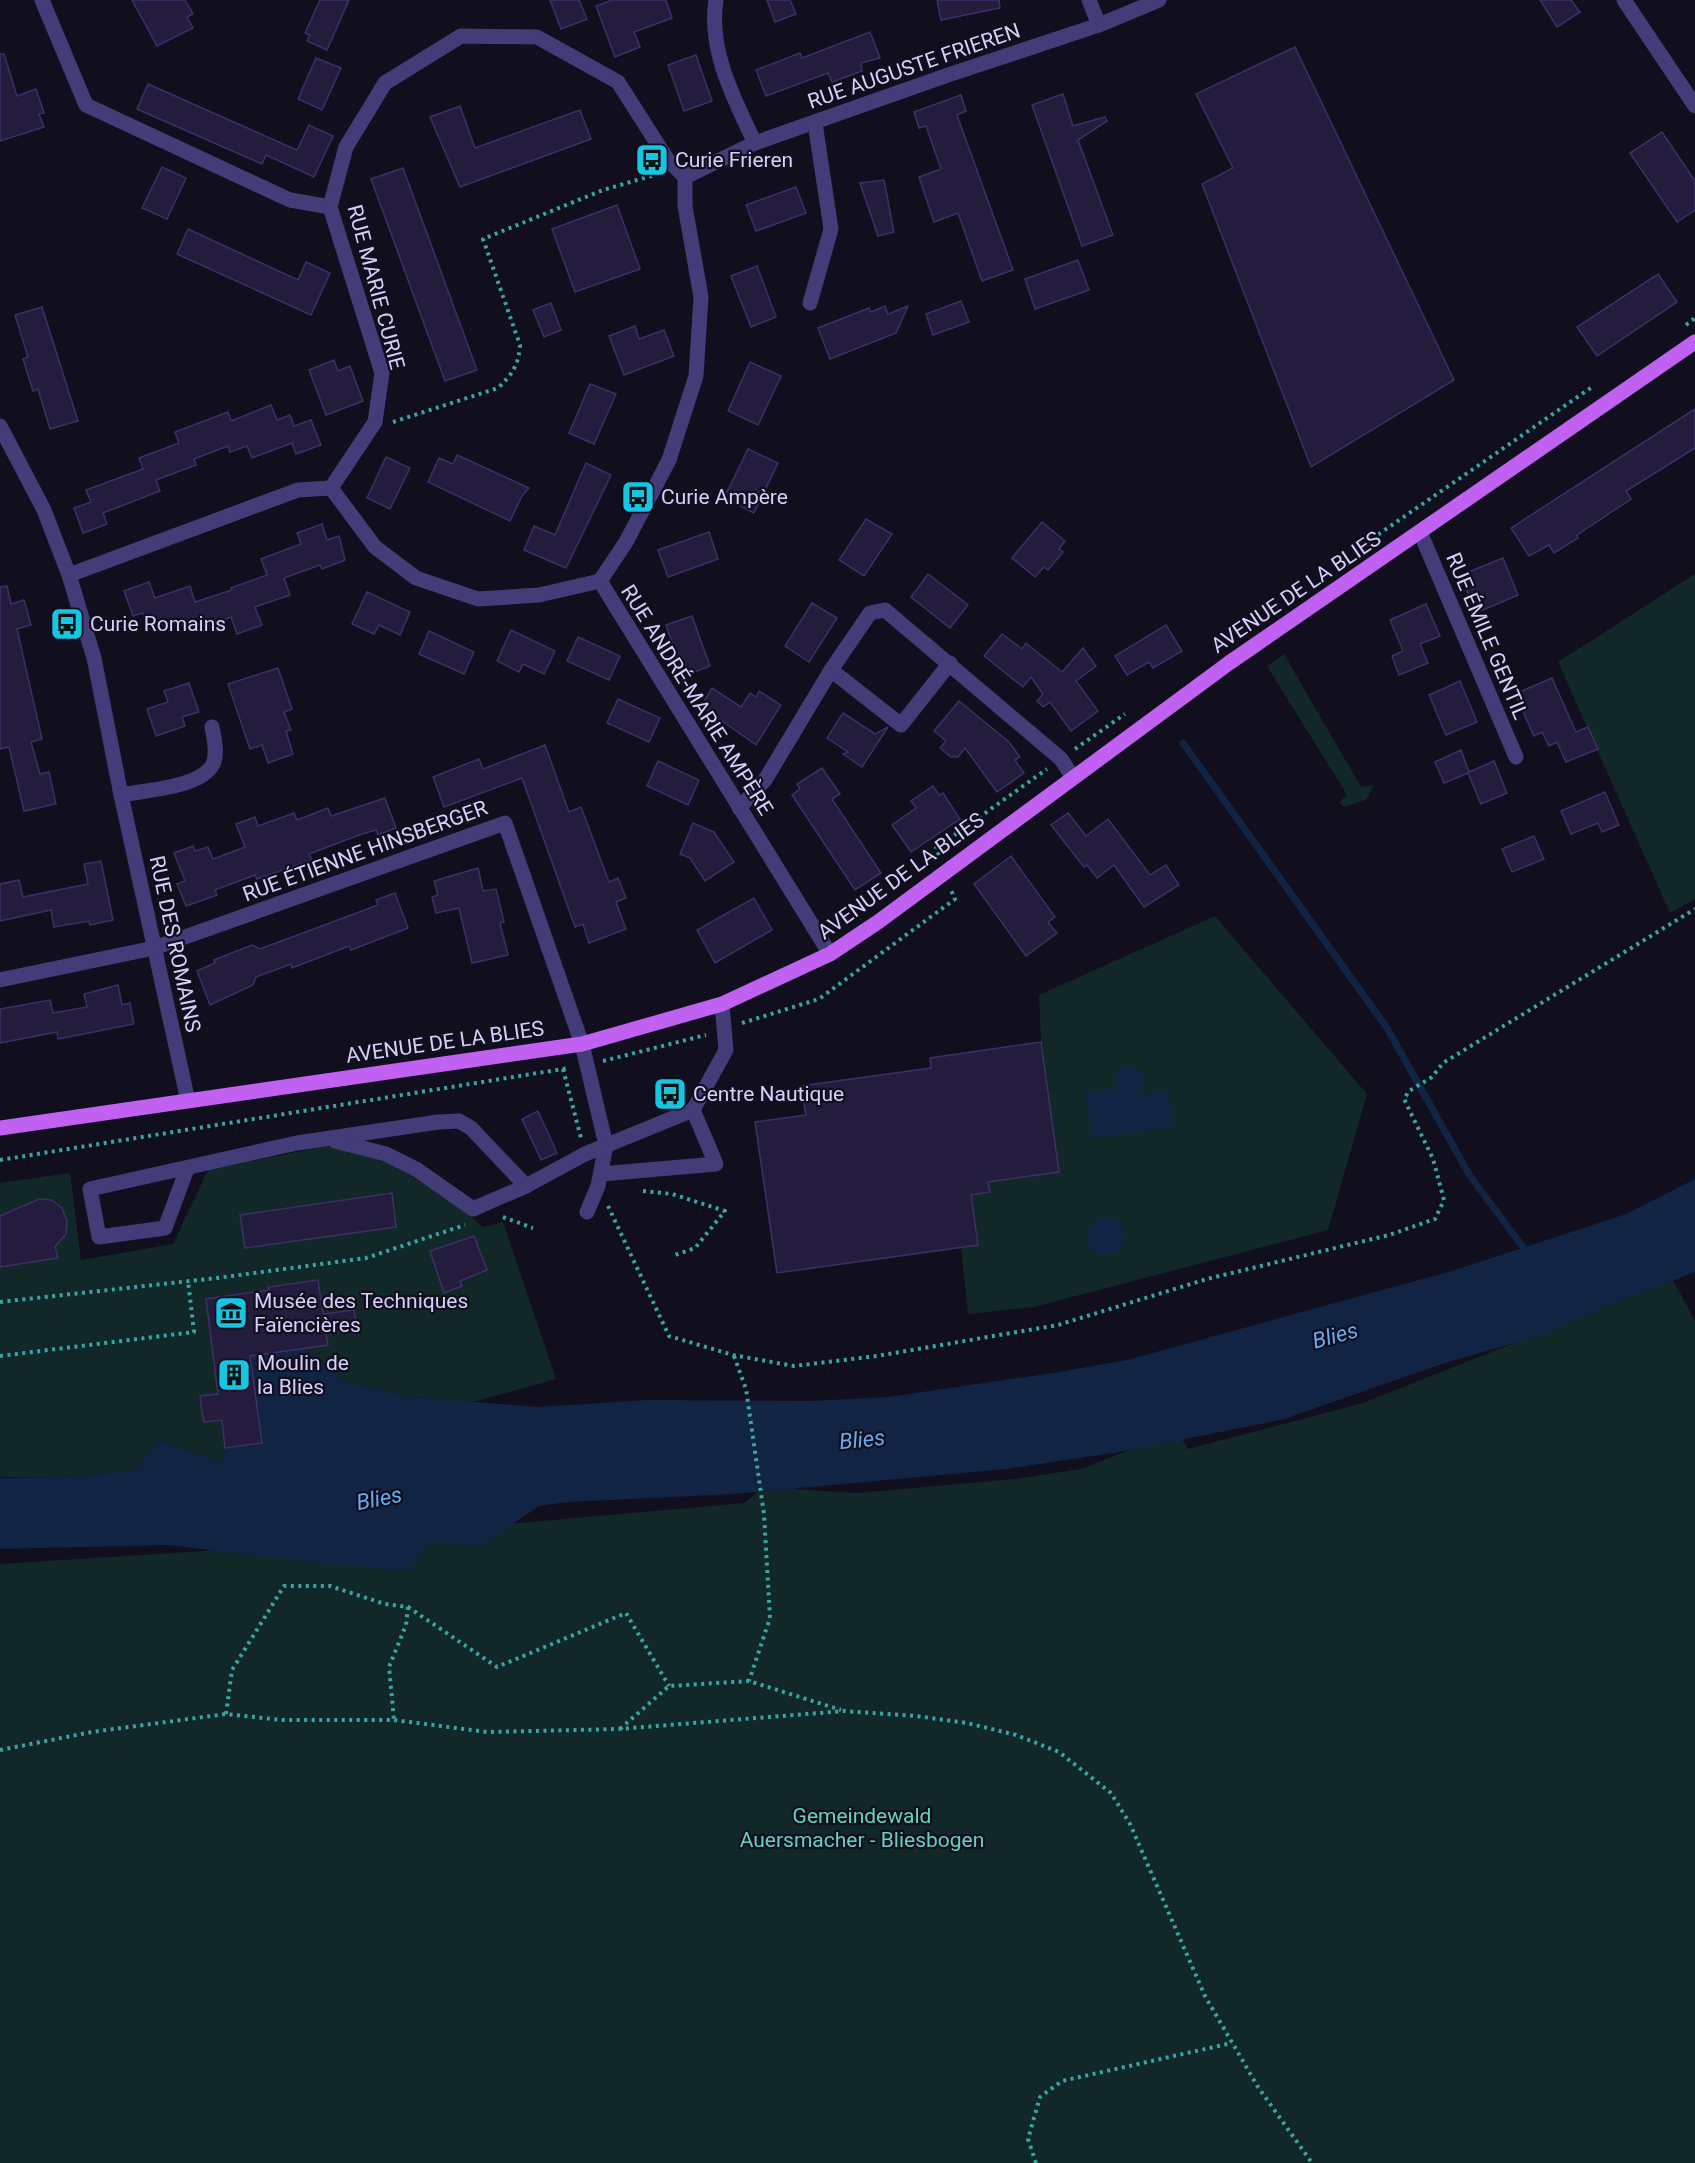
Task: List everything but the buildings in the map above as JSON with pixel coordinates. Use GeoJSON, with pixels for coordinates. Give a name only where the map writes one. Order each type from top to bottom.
{"type":"FeatureCollection","features":[{"type":"Feature","properties":{"kind":"main road","name":"AVENUE DE LA BLIES"},"geometry":{"type":"LineString","coordinates":[[0,1128],[582,1044],[722,1004],[830,954],[878,922],[1072,776],[1229,663],[1695,342]]}},
{"type":"Feature","properties":{"kind":"street"},"geometry":{"type":"LineString","coordinates":[[42,0],[86,105],[290,201],[330,207]]}},
{"type":"Feature","properties":{"kind":"street"},"geometry":{"type":"LineString","coordinates":[[716,0],[714,14],[724,75],[755,143]]}},
{"type":"Feature","properties":{"kind":"street"},"geometry":{"type":"LineString","coordinates":[[1089,0],[1099,25]]}},
{"type":"Feature","properties":{"kind":"street","name":"RUE AUGUSTE FRIEREN"},"geometry":{"type":"LineString","coordinates":[[681,173],[755,143],[1099,25],[1159,0]]}},
{"type":"Feature","properties":{"kind":"street"},"geometry":{"type":"LineString","coordinates":[[1624,0],[1695,106]]}},
{"type":"Feature","properties":{"kind":"street","name":"RUE MARIE CURIE"},"geometry":{"type":"LineString","coordinates":[[331,488],[375,422],[382,373],[330,207],[346,147],[385,83],[461,36],[537,36],[618,82],[667,159],[681,173]]}},
{"type":"Feature","properties":{"kind":"street"},"geometry":{"type":"LineString","coordinates":[[810,303],[831,229],[815,123]]}},
{"type":"Feature","properties":{"kind":"street"},"geometry":{"type":"LineString","coordinates":[[600,581],[626,542],[669,460],[696,376],[701,297],[681,173]]}},
{"type":"Feature","properties":{"kind":"street","name":"RUE DES ROMAINS"},"geometry":{"type":"LineString","coordinates":[[0,426],[44,510],[69,576],[94,658],[121,795],[188,1101]]}},
{"type":"Feature","properties":{"kind":"street"},"geometry":{"type":"LineString","coordinates":[[69,576],[298,490],[331,488]]}},
{"type":"Feature","properties":{"kind":"street","name":"RUE ANDRÉ-MARIE AMPÈRE"},"geometry":{"type":"LineString","coordinates":[[331,488],[375,547],[416,578],[478,599],[538,596],[600,581],[830,954]]}},
{"type":"Feature","properties":{"kind":"street","name":"RUE ÉMILE GENTIL"},"geometry":{"type":"LineString","coordinates":[[1420,532],[1516,757]]}},
{"type":"Feature","properties":{"kind":"street"},"geometry":{"type":"LineString","coordinates":[[739,808],[765,780],[831,670],[870,613],[885,610],[1061,759],[1072,776]]}},
{"type":"Feature","properties":{"kind":"street"},"geometry":{"type":"LineString","coordinates":[[831,670],[902,725],[950,663]]}},
{"type":"Feature","properties":{"kind":"street"},"geometry":{"type":"LineString","coordinates":[[121,795],[184,784],[202,776],[213,765],[216,754],[213,727]]}},
{"type":"Feature","properties":{"kind":"street","name":"RUE ÉTIENNE HINSBERGER"},"geometry":{"type":"LineString","coordinates":[[154,948],[505,823],[582,1044]]}},
{"type":"Feature","properties":{"kind":"street"},"geometry":{"type":"LineString","coordinates":[[0,980],[154,948]]}},
{"type":"Feature","properties":{"kind":"street"},"geometry":{"type":"LineString","coordinates":[[327,1139],[386,1154],[416,1169],[473,1209],[526,1186],[585,1154],[693,1110],[726,1050],[722,1004]]}},
{"type":"Feature","properties":{"kind":"street"},"geometry":{"type":"LineString","coordinates":[[582,1044],[606,1145],[600,1180],[587,1212]]}},
{"type":"Feature","properties":{"kind":"street"},"geometry":{"type":"LineString","coordinates":[[600,1180],[716,1164],[693,1110]]}},
{"type":"Feature","properties":{"kind":"street"},"geometry":{"type":"LineString","coordinates":[[187,1169],[165,1228],[99,1236],[90,1188],[187,1169],[297,1143],[459,1121],[471,1128],[526,1186]]}},
{"type":"Feature","properties":{"kind":"path"},"geometry":{"type":"LineString","coordinates":[[369,430],[498,388],[511,376],[519,361],[520,345],[483,239],[603,190],[681,173]]}},
{"type":"Feature","properties":{"kind":"path"},"geometry":{"type":"LineString","coordinates":[[600,1180],[669,1336],[733,1355],[794,1366],[877,1356],[1058,1325],[1207,1279],[1389,1235],[1435,1219],[1443,1200],[1433,1159],[1404,1100],[1409,1091],[1432,1077],[1443,1063],[1695,909]]}},
{"type":"Feature","properties":{"kind":"path"},"geometry":{"type":"LineString","coordinates":[[0,1160],[563,1069],[585,1154]]}},
{"type":"Feature","properties":{"kind":"path"},"geometry":{"type":"LineString","coordinates":[[643,1191],[672,1194],[725,1211],[695,1248],[672,1256]]}},
{"type":"Feature","properties":{"kind":"path"},"geometry":{"type":"LineString","coordinates":[[0,1302],[366,1258],[448,1230]]}},
{"type":"Feature","properties":{"kind":"path"},"geometry":{"type":"LineString","coordinates":[[0,1356],[194,1332],[188,1281]]}},
{"type":"Feature","properties":{"kind":"path"},"geometry":{"type":"LineString","coordinates":[[733,1355],[746,1389],[764,1514],[770,1618],[749,1680]]}},
{"type":"Feature","properties":{"kind":"path"},"geometry":{"type":"LineString","coordinates":[[225,1714],[232,1670],[285,1586],[330,1586],[385,1604],[408,1607],[497,1667],[626,1613],[669,1686]]}},
{"type":"Feature","properties":{"kind":"path"},"geometry":{"type":"LineString","coordinates":[[394,1720],[389,1667],[406,1625],[408,1607]]}},
{"type":"Feature","properties":{"kind":"path"},"geometry":{"type":"LineString","coordinates":[[619,1729],[669,1686],[749,1680],[844,1711]]}},
{"type":"Feature","properties":{"kind":"path"},"geometry":{"type":"LineString","coordinates":[[0,1750],[92,1732],[225,1714],[282,1720],[394,1720],[487,1732],[619,1729],[844,1711],[916,1716],[967,1723],[1016,1735],[1059,1752],[1111,1793],[1130,1824],[1204,1996],[1258,2087],[1312,2163]]}},
{"type":"Feature","properties":{"kind":"path"},"geometry":{"type":"LineString","coordinates":[[1036,2163],[1028,2139],[1040,2097],[1062,2081],[1232,2043]]}},
{"type":"Feature","properties":{"kind":"green space"},"geometry":{"type":"Polygon","coordinates":[[[1695,574],[1695,899],[1670,913],[1558,662],[1695,574]]]}},
{"type":"Feature","properties":{"kind":"green space"},"geometry":{"type":"Polygon","coordinates":[[[1284,654],[1361,787],[1374,785],[1367,799],[1344,807],[1339,802],[1347,795],[1267,666],[1284,654]]]}},
{"type":"Feature","properties":{"kind":"green space"},"geometry":{"type":"Polygon","coordinates":[[[1215,916],[1367,1094],[1328,1230],[1034,1307],[968,1314],[961,1247],[777,1273],[755,1122],[805,1115],[801,1086],[931,1068],[930,1058],[1041,1042],[1039,995],[1215,916]]]}},
{"type":"Feature","properties":{"kind":"green space"},"geometry":{"type":"Polygon","coordinates":[[[326,1146],[385,1159],[459,1206],[483,1227],[503,1222],[556,1379],[473,1402],[412,1397],[345,1382],[305,1348],[251,1356],[262,1443],[222,1463],[158,1440],[137,1470],[65,1477],[0,1477],[0,1183],[70,1173],[81,1260],[173,1244],[208,1170],[326,1146]]]}},
{"type":"Feature","properties":{"kind":"green space","name":"Gemeindewald Auersmacher - Bliesbogen"},"geometry":{"type":"Polygon","coordinates":[[[1673,1280],[1695,1321],[1695,2163],[0,2163],[0,1564],[217,1550],[744,1503],[764,1487],[857,1493],[1015,1479],[1081,1469],[1177,1431],[1188,1449],[1363,1403],[1673,1280]]]}},
{"type":"Feature","properties":{"kind":"water"},"geometry":{"type":"Polygon","coordinates":[[[1128,1065],[1140,1070],[1143,1074],[1145,1081],[1137,1095],[1169,1089],[1174,1127],[1092,1138],[1085,1092],[1115,1088],[1118,1070],[1128,1065]]]}},
{"type":"Feature","properties":{"kind":"water","name":"Blies"},"geometry":{"type":"Polygon","coordinates":[[[1695,1179],[1695,1272],[1605,1307],[1545,1334],[1442,1364],[1281,1420],[1119,1452],[1006,1469],[734,1494],[569,1502],[539,1506],[480,1547],[431,1542],[408,1570],[328,1564],[168,1545],[0,1549],[0,1478],[65,1477],[137,1470],[158,1440],[222,1463],[225,1448],[262,1443],[250,1356],[305,1348],[345,1382],[412,1397],[537,1407],[648,1400],[810,1401],[888,1397],[1127,1360],[1452,1271],[1626,1214],[1695,1179]]]}},
{"type":"Feature","properties":{"kind":"water"},"geometry":{"type":"Polygon","coordinates":[[[1106,1217],[1119,1223],[1125,1236],[1119,1249],[1106,1255],[1093,1249],[1087,1236],[1093,1223],[1106,1217]]]}},
{"type":"Feature","properties":{"kind":"waterway"},"geometry":{"type":"LineString","coordinates":[[1183,743],[1387,1028],[1470,1176],[1529,1255]]}},
{"type":"Feature","properties":{"kind":"place","name":"Curie Frieren"},"geometry":{"type":"Point","coordinates":[652,160]}},
{"type":"Feature","properties":{"kind":"place","name":"Curie Ampère"},"geometry":{"type":"Point","coordinates":[638,497]}},
{"type":"Feature","properties":{"kind":"place","name":"Curie Romains"},"geometry":{"type":"Point","coordinates":[67,624]}},
{"type":"Feature","properties":{"kind":"place","name":"Centre Nautique"},"geometry":{"type":"Point","coordinates":[670,1094]}},
{"type":"Feature","properties":{"kind":"place","name":"Musée des Techniques Faïencières"},"geometry":{"type":"Point","coordinates":[231,1313]}},
{"type":"Feature","properties":{"kind":"place","name":"Moulin de la Blies"},"geometry":{"type":"Point","coordinates":[234,1375]}}]}
